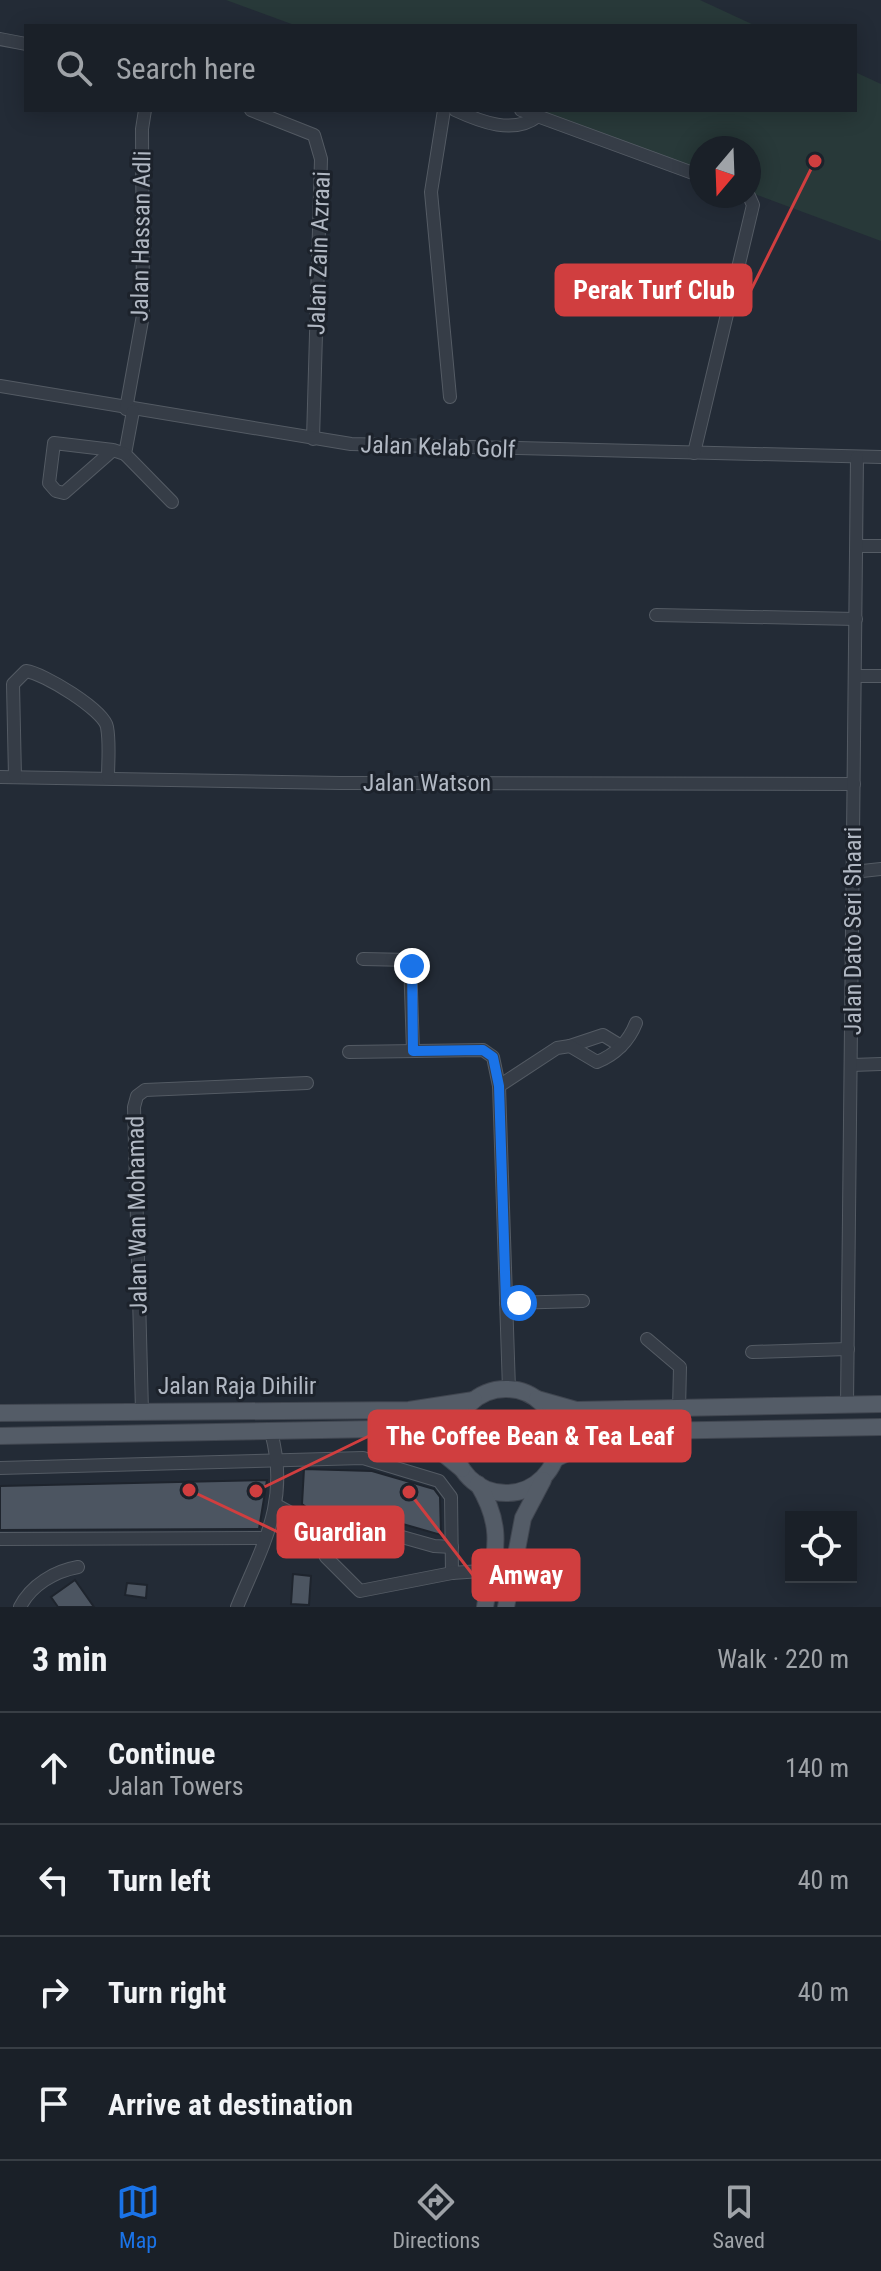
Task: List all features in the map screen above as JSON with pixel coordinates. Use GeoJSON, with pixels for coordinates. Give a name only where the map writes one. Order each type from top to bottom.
{"type":"FeatureCollection","features":[{"type":"Feature","properties":{"kind":"main road"},"geometry":{"type":"LineString","coordinates":[[546,1475],[521,1491],[491,1491],[462,1469],[454,1440],[456,1425],[474,1400],[497,1390],[509,1389],[576,1410],[881,1404]]}},
{"type":"Feature","properties":{"kind":"main road"},"geometry":{"type":"LineString","coordinates":[[506,1607],[523,1518],[555,1459],[556,1426],[537,1399]]}},
{"type":"Feature","properties":{"kind":"main road","name":"Jalan Raja Dihilir"},"geometry":{"type":"LineString","coordinates":[[0,1413],[409,1410],[474,1400]]}},
{"type":"Feature","properties":{"kind":"main road"},"geometry":{"type":"LineString","coordinates":[[555,1459],[600,1437],[648,1431],[881,1427]]}},
{"type":"Feature","properties":{"kind":"main road","name":"Jalan Raja Dihilir"},"geometry":{"type":"LineString","coordinates":[[0,1436],[375,1429],[424,1438],[462,1469]]}},
{"type":"Feature","properties":{"kind":"main road"},"geometry":{"type":"LineString","coordinates":[[478,1484],[496,1519],[485,1607]]}},
{"type":"Feature","properties":{"kind":"street"},"geometry":{"type":"LineString","coordinates":[[0,39],[24,44]]}},
{"type":"Feature","properties":{"kind":"street","name":"Jalan Hassan Adli"},"geometry":{"type":"LineString","coordinates":[[119,452],[130,410],[143,315],[142,129],[145,112]]}},
{"type":"Feature","properties":{"kind":"street","name":"Jalan Zain Azraai"},"geometry":{"type":"LineString","coordinates":[[256,112],[314,135],[321,159],[313,439]]}},
{"type":"Feature","properties":{"kind":"street"},"geometry":{"type":"LineString","coordinates":[[444,112],[431,192],[450,397]]}},
{"type":"Feature","properties":{"kind":"street"},"geometry":{"type":"LineString","coordinates":[[461,112],[511,128],[525,126],[538,116]]}},
{"type":"Feature","properties":{"kind":"street"},"geometry":{"type":"LineString","coordinates":[[527,112],[689,172]]}},
{"type":"Feature","properties":{"kind":"street"},"geometry":{"type":"LineString","coordinates":[[694,453],[752,208]]}},
{"type":"Feature","properties":{"kind":"street","name":"Jalan Kelab Golf"},"geometry":{"type":"LineString","coordinates":[[0,386],[313,439],[446,449],[881,457]]}},
{"type":"Feature","properties":{"kind":"street"},"geometry":{"type":"LineString","coordinates":[[119,452],[64,493],[56,491],[49,483],[54,443],[119,452],[172,502]]}},
{"type":"Feature","properties":{"kind":"street","name":"Jalan Dato Seri Shaari"},"geometry":{"type":"LineString","coordinates":[[847,1405],[857,457]]}},
{"type":"Feature","properties":{"kind":"street"},"geometry":{"type":"LineString","coordinates":[[857,546],[881,546]]}},
{"type":"Feature","properties":{"kind":"street"},"geometry":{"type":"LineString","coordinates":[[656,615],[856,619]]}},
{"type":"Feature","properties":{"kind":"street"},"geometry":{"type":"LineString","coordinates":[[15,777],[13,684],[26,671],[40,676],[100,713],[107,725],[108,778]]}},
{"type":"Feature","properties":{"kind":"street"},"geometry":{"type":"LineString","coordinates":[[855,676],[881,676]]}},
{"type":"Feature","properties":{"kind":"street","name":"Jalan Watson"},"geometry":{"type":"LineString","coordinates":[[0,777],[340,783],[854,784]]}},
{"type":"Feature","properties":{"kind":"street"},"geometry":{"type":"LineString","coordinates":[[853,872],[881,869]]}},
{"type":"Feature","properties":{"kind":"street"},"geometry":{"type":"LineString","coordinates":[[363,959],[410,960],[413,1051]]}},
{"type":"Feature","properties":{"kind":"street"},"geometry":{"type":"LineString","coordinates":[[570,1046],[597,1062],[621,1046],[636,1023]]}},
{"type":"Feature","properties":{"kind":"street"},"geometry":{"type":"LineString","coordinates":[[499,1086],[557,1048],[603,1035],[621,1046]]}},
{"type":"Feature","properties":{"kind":"street"},"geometry":{"type":"LineString","coordinates":[[349,1052],[490,1052],[499,1086],[509,1389]]}},
{"type":"Feature","properties":{"kind":"street"},"geometry":{"type":"LineString","coordinates":[[852,1065],[881,1064]]}},
{"type":"Feature","properties":{"kind":"street","name":"Jalan Wan Mohamad"},"geometry":{"type":"LineString","coordinates":[[142,1411],[134,1107],[137,1096],[145,1090],[307,1083]]}},
{"type":"Feature","properties":{"kind":"street"},"geometry":{"type":"LineString","coordinates":[[506,1303],[583,1301]]}},
{"type":"Feature","properties":{"kind":"street"},"geometry":{"type":"LineString","coordinates":[[647,1339],[680,1367],[679,1410]]}},
{"type":"Feature","properties":{"kind":"street"},"geometry":{"type":"LineString","coordinates":[[752,1352],[848,1349]]}},
{"type":"Feature","properties":{"kind":"street"},"geometry":{"type":"LineString","coordinates":[[237,1607],[278,1506],[278,1459],[271,1432]]}},
{"type":"Feature","properties":{"kind":"street"},"geometry":{"type":"LineString","coordinates":[[0,1468],[363,1458],[439,1481],[451,1497],[452,1573]]}},
{"type":"Feature","properties":{"kind":"street"},"geometry":{"type":"LineString","coordinates":[[278,1506],[311,1524],[363,1526],[434,1546],[452,1547]]}},
{"type":"Feature","properties":{"kind":"street"},"geometry":{"type":"LineString","coordinates":[[311,1524],[326,1557],[360,1591],[452,1573],[481,1571],[489,1584]]}},
{"type":"Feature","properties":{"kind":"street"},"geometry":{"type":"LineString","coordinates":[[0,1539],[265,1538]]}},
{"type":"Feature","properties":{"kind":"street"},"geometry":{"type":"LineString","coordinates":[[452,1573],[493,1558]]}},
{"type":"Feature","properties":{"kind":"street"},"geometry":{"type":"LineString","coordinates":[[20,1607],[24,1598],[58,1570],[78,1567]]}},
{"type":"Feature","properties":{"kind":"shaded area"},"geometry":{"type":"Polygon","coordinates":[[[226,0],[700,0],[752,24],[292,24],[226,0]]]}},
{"type":"Feature","properties":{"kind":"shaded area"},"geometry":{"type":"Polygon","coordinates":[[[857,73],[881,84],[881,241],[761,196],[761,136],[689,136],[689,171],[530,112],[857,112],[857,73]]]}},
{"type":"Feature","properties":{"kind":"building"},"geometry":{"type":"Polygon","coordinates":[[[304,1469],[372,1471],[434,1489],[440,1497],[441,1535],[368,1514],[314,1513],[302,1504],[304,1469]]]}},
{"type":"Feature","properties":{"kind":"building"},"geometry":{"type":"Polygon","coordinates":[[[267,1480],[259,1529],[0,1530],[0,1486],[267,1480]]]}},
{"type":"Feature","properties":{"kind":"building"},"geometry":{"type":"Polygon","coordinates":[[[293,1574],[311,1576],[309,1605],[291,1604],[293,1574]]]}},
{"type":"Feature","properties":{"kind":"building"},"geometry":{"type":"Polygon","coordinates":[[[75,1580],[94,1607],[58,1607],[51,1597],[75,1580]]]}},
{"type":"Feature","properties":{"kind":"building"},"geometry":{"type":"Polygon","coordinates":[[[127,1583],[147,1585],[146,1598],[125,1595],[127,1583]]]}},
{"type":"Feature","properties":{"kind":"place","name":"Perak Turf Club"},"geometry":{"type":"Point","coordinates":[815,161]}},
{"type":"Feature","properties":{"kind":"place","name":"Guardian"},"geometry":{"type":"Point","coordinates":[189,1490]}},
{"type":"Feature","properties":{"kind":"place","name":"The Coffee Bean & Tea Leaf"},"geometry":{"type":"Point","coordinates":[256,1491]}},
{"type":"Feature","properties":{"kind":"place","name":"Amway"},"geometry":{"type":"Point","coordinates":[409,1492]}},
{"type":"Feature","properties":{"kind":"route"},"geometry":{"type":"LineString","coordinates":[[412,966],[413,1051],[483,1050],[493,1057],[499,1086],[506,1303],[519,1303]]}}]}
